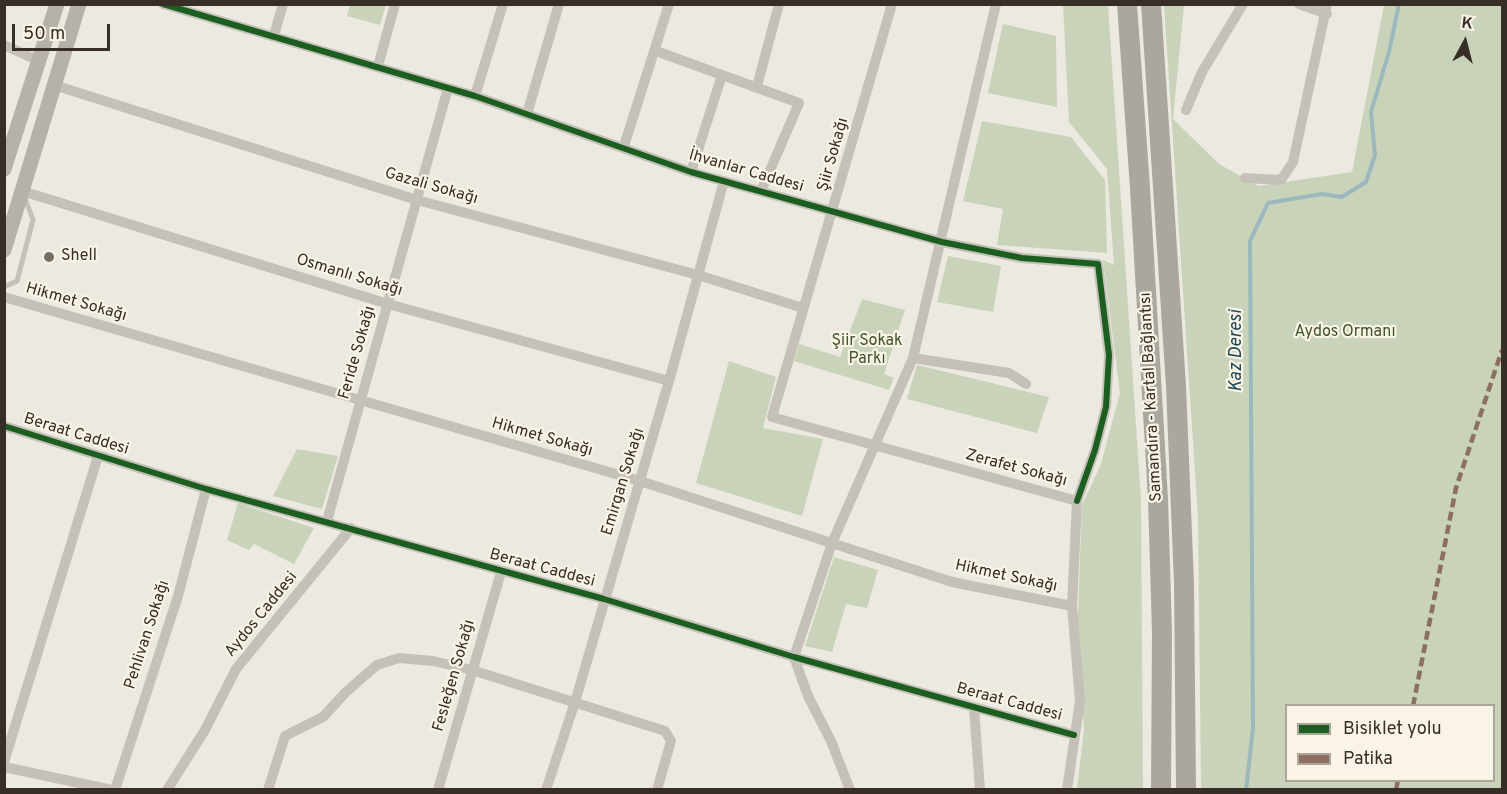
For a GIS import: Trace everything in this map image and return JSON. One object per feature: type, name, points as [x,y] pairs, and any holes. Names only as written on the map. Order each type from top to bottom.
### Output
[{"type":"highway","name":"Samandıra - Kartal Bağlantısı","points":[[1127,4],[1158,499],[1162,643],[1161,789]]},
{"type":"highway","name":"Samandıra - Kartal Bağlantısı","points":[[1152,4],[1177,397],[1184,583],[1186,789]]},
{"type":"main road","points":[[4,169],[57,4]]},
{"type":"main road","points":[[4,250],[79,4]]},
{"type":"street","name":"İhvanlar Caddesi","points":[[163,4],[181,7],[475,96],[624,146],[691,172],[942,242],[1022,258],[1098,264],[1109,356],[1106,407],[1095,450],[1077,501]]},
{"type":"street","points":[[274,35],[283,4]]},
{"type":"street","points":[[378,66],[395,4]]},
{"type":"street","points":[[475,96],[503,4]]},
{"type":"street","points":[[527,114],[559,4]]},
{"type":"street","points":[[624,146],[656,51],[669,4]]},
{"type":"street","points":[[757,86],[779,4]]},
{"type":"street","name":"Şiir Sokağı","points":[[772,417],[892,4]]},
{"type":"street","points":[[850,789],[831,741],[808,696],[794,657],[832,543],[877,446],[914,358],[996,4]]},
{"type":"street","points":[[1186,110],[1202,72],[1243,4]]},
{"type":"street","points":[[1245,178],[1281,180],[1293,162],[1327,9],[1299,4]]},
{"type":"street","points":[[4,45],[39,61]]},
{"type":"street","points":[[656,51],[799,103],[761,191]]},
{"type":"street","points":[[691,172],[722,75]]},
{"type":"street","name":"Gazali Sokağı","points":[[54,85],[417,201],[698,275],[803,308]]},
{"type":"street","name":"Feride Sokağı","points":[[327,521],[448,88]]},
{"type":"street","name":"Emirgan Sokağı","points":[[546,789],[575,702],[640,481],[724,181]]},
{"type":"street","name":"Osmanlı Sokağı","points":[[22,191],[388,304],[669,381]]},
{"type":"street","name":"Hikmet Sokağı","points":[[4,297],[360,402],[640,481],[952,582],[1072,606]]},
{"type":"street","points":[[914,358],[1009,373],[1026,384]]},
{"type":"street","name":"Zerafet Sokağı","points":[[772,417],[1077,501],[1072,606],[1080,701],[1067,789]]},
{"type":"street","name":"Beraat Caddesi","points":[[4,426],[206,489],[604,599],[794,657],[1074,735]]},
{"type":"street","points":[[4,762],[98,456]]},
{"type":"street","name":"Pehlivan Sokağı","points":[[114,789],[178,596],[206,489]]},
{"type":"street","name":"Aydos Caddesi","points":[[167,789],[205,730],[236,669],[351,528]]},
{"type":"street","name":"Fesleğen Sokağı","points":[[438,789],[501,572]]},
{"type":"street","points":[[268,789],[285,736],[323,717],[346,692],[377,665],[399,658],[433,661],[471,670],[665,731],[669,735],[669,755],[657,789]]},
{"type":"street","points":[[974,708],[980,789]]},
{"type":"street","points":[[4,767],[114,789]]},
{"type":"lane","points":[[4,287],[17,281],[33,220],[22,191]]},
{"type":"green space","points":[[350,5],[386,5],[380,25],[347,16]]},
{"type":"green space","points":[[1063,5],[1108,5],[1141,500],[1143,789],[1077,789],[1084,729],[1077,640],[1082,505],[1101,464],[1120,393],[1103,260],[1114,265],[1107,169],[1069,122]]},
{"type":"green space","name":"Aydos Ormanı","points":[[1164,5],[1184,5],[1173,119],[1219,164],[1258,186],[1352,172],[1384,5],[1502,5],[1502,789],[1201,789],[1198,517]]},
{"type":"green space","points":[[1003,24],[1056,36],[1057,107],[988,93]]},
{"type":"green space","points":[[982,121],[1071,137],[1105,180],[1107,253],[997,245],[1003,209],[963,201]]},
{"type":"green space","points":[[948,256],[1001,266],[993,312],[937,302]]},
{"type":"green space","name":"Şiir Sokak Parkı","points":[[862,299],[905,310],[884,374],[894,378],[889,390],[794,361],[799,344],[840,357]]},
{"type":"green space","points":[[729,361],[776,377],[763,428],[823,439],[802,516],[696,483]]},
{"type":"green space","points":[[917,365],[1049,397],[1037,433],[907,399]]},
{"type":"green space","points":[[297,449],[338,456],[322,509],[273,496]]},
{"type":"green space","points":[[238,503],[314,528],[294,564],[254,544],[249,550],[227,540]]},
{"type":"green space","points":[[834,557],[878,570],[867,608],[846,604],[832,652],[805,646]]},
{"type":"waterway","name":"Kaz Deresi","points":[[1246,790],[1253,728],[1250,241],[1268,203],[1322,194],[1342,197],[1366,182],[1375,155],[1371,112],[1389,52],[1399,4]]},
{"type":"marked path","points":[[1413,704],[1456,488],[1502,350]]},
{"type":"marked path","points":[[1396,790],[1398,782]]},
{"type":"cycle path","points":[[163,4],[475,96],[691,172],[942,242],[1022,258],[1098,264],[1109,355],[1106,407],[1095,450],[1077,501]]},
{"type":"cycle path","points":[[4,426],[206,489],[604,599],[794,657],[1074,735]]},
{"type":"place","name":"Shell","points":[[49,257]]}]
